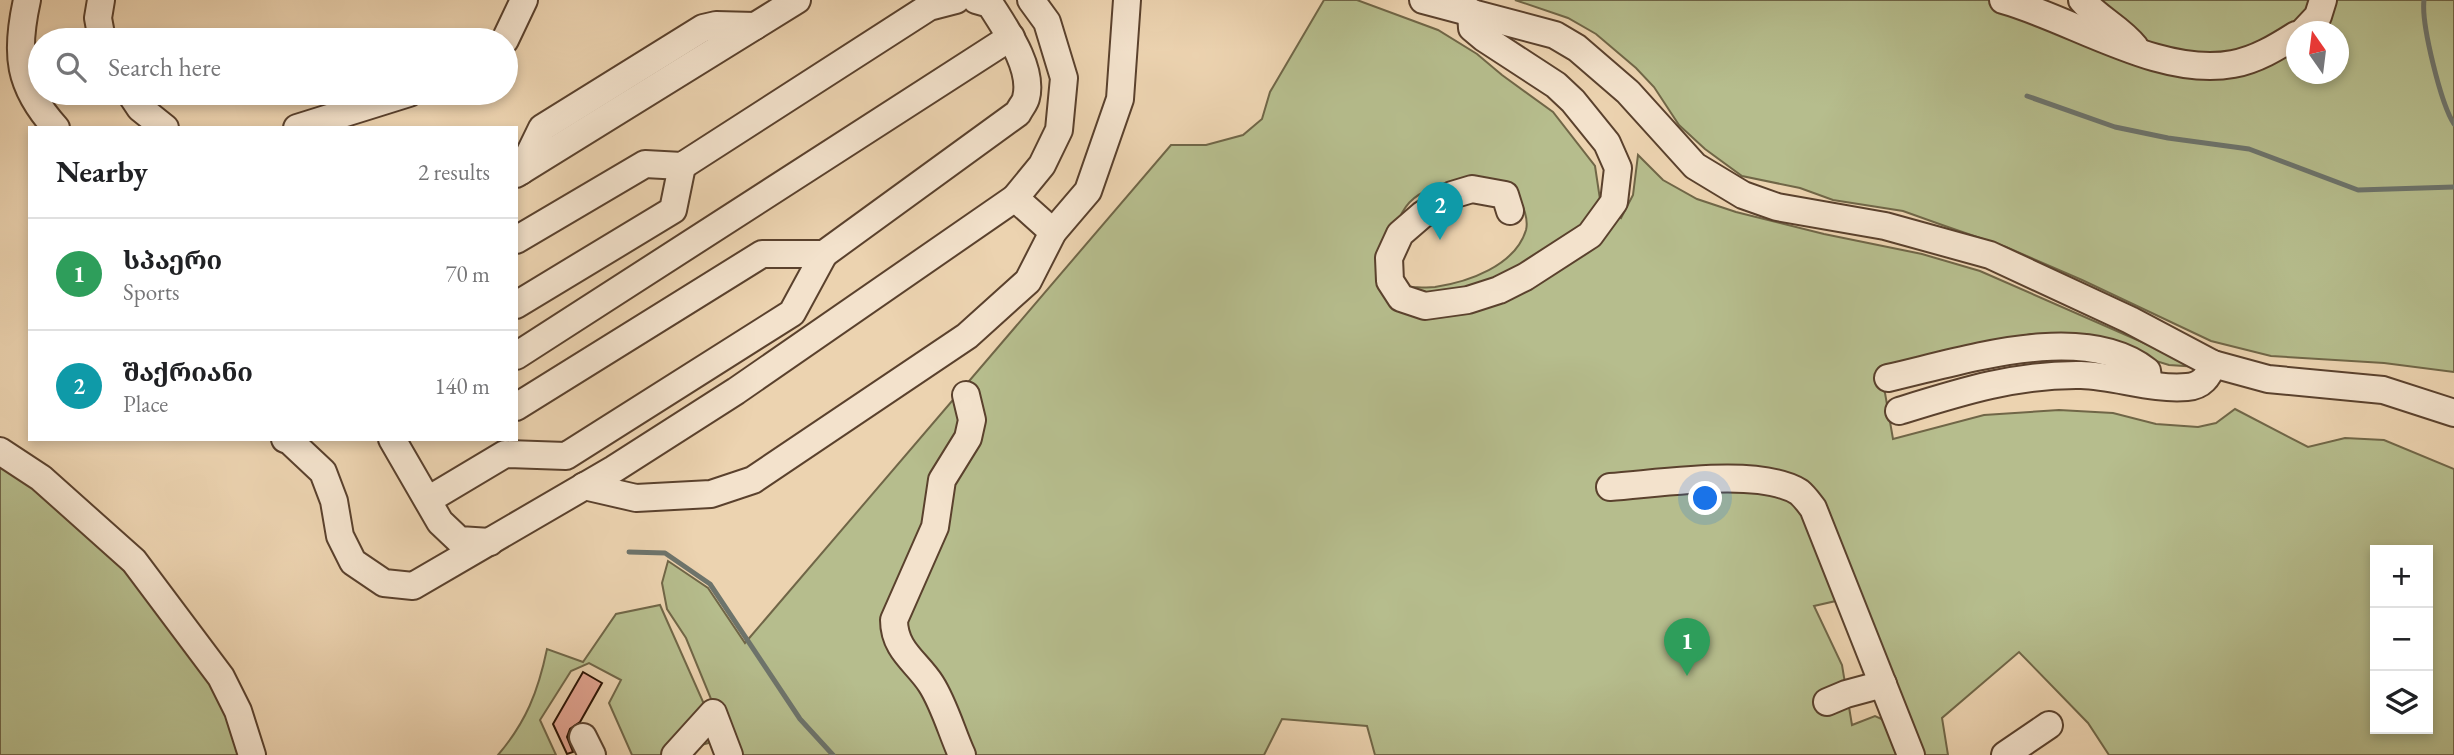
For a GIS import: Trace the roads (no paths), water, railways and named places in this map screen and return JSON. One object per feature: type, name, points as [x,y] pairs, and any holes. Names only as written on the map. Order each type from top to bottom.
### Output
[{"type":"street","points":[[27,0],[19,36],[24,79],[28,86]]},
{"type":"street","points":[[100,28],[98,18],[101,0]]},
{"type":"street","points":[[511,28],[524,0]]},
{"type":"street","points":[[519,172],[797,0]]},
{"type":"street","points":[[518,239],[645,164],[682,166],[929,7],[956,0]]},
{"type":"street","points":[[428,500],[506,447],[566,456],[792,313],[824,254],[1018,113],[1026,99],[1027,76],[1011,37],[990,4],[976,0]]},
{"type":"street","points":[[290,441],[323,472],[334,501],[340,536],[353,562],[384,583],[413,586],[490,542],[736,391],[1015,198],[1042,165],[1059,130],[1064,78],[1047,22],[1031,0]]},
{"type":"street","points":[[584,486],[636,498],[711,494],[754,480],[967,336],[1028,281],[1053,232],[1088,191],[1119,99],[1127,0]]},
{"type":"street","points":[[1423,0],[1555,35],[1577,48],[1628,92],[1695,166],[1743,195],[1777,207],[1885,226],[1990,255],[2130,320],[2213,365],[2267,379],[2383,390],[2454,412]]},
{"type":"street","points":[[2003,0],[2025,6],[2104,41],[2186,65],[2232,65],[2253,58],[2286,41]]},
{"type":"street","points":[[2081,0],[2091,11],[2128,38],[2138,51]]},
{"type":"street","points":[[2313,21],[2318,16],[2323,0]]},
{"type":"street","points":[[1471,12],[1472,28],[1556,85],[1573,101],[1607,143],[1618,168],[1614,202],[1590,235],[1525,277],[1499,290],[1468,300],[1425,306],[1401,298],[1390,281],[1389,258],[1400,234],[1422,215],[1452,195],[1472,189],[1505,195],[1510,211]]},
{"type":"street","points":[[518,355],[1011,37]]},
{"type":"street","points":[[38,105],[54,126]]},
{"type":"street","points":[[138,105],[162,126]]},
{"type":"street","points":[[303,126],[371,105]]},
{"type":"street","points":[[518,305],[673,210],[682,166]]},
{"type":"street","points":[[1015,198],[1053,232]]},
{"type":"street","points":[[518,406],[762,254],[824,254]]},
{"type":"street","points":[[1888,378],[2011,349],[2087,347],[2137,364],[2147,371],[2149,384]]},
{"type":"street","points":[[1899,411],[1982,385],[2027,377],[2082,375],[2188,387],[2199,384],[2208,376],[2213,365]]},
{"type":"street","points":[[962,755],[932,684],[905,655],[894,632],[894,620],[935,527],[942,480],[968,438],[972,420],[966,395]]},
{"type":"street","points":[[393,441],[440,522],[459,540],[490,542]]},
{"type":"street","points":[[0,451],[41,478],[134,561],[221,677],[237,711],[252,755]]},
{"type":"street","points":[[1610,487],[1740,478],[1776,484],[1799,493],[1813,508],[1911,755]]},
{"type":"street","points":[[1827,702],[1883,684]]},
{"type":"street","points":[[675,755],[713,713],[729,755]]},
{"type":"street","points":[[2005,755],[2049,725]]},
{"type":"waterway","points":[[2424,0],[2433,64],[2443,100],[2454,124]]},
{"type":"waterway","points":[[2027,96],[2115,127],[2168,138],[2249,149],[2358,190],[2454,187]]},
{"type":"waterway","points":[[629,552],[665,553],[710,584],[800,719],[833,755]]},
{"type":"place","name":"შაქრიანი","points":[[1440,240]]},
{"type":"place","name":"სპაერი","points":[[1687,676]]}]
